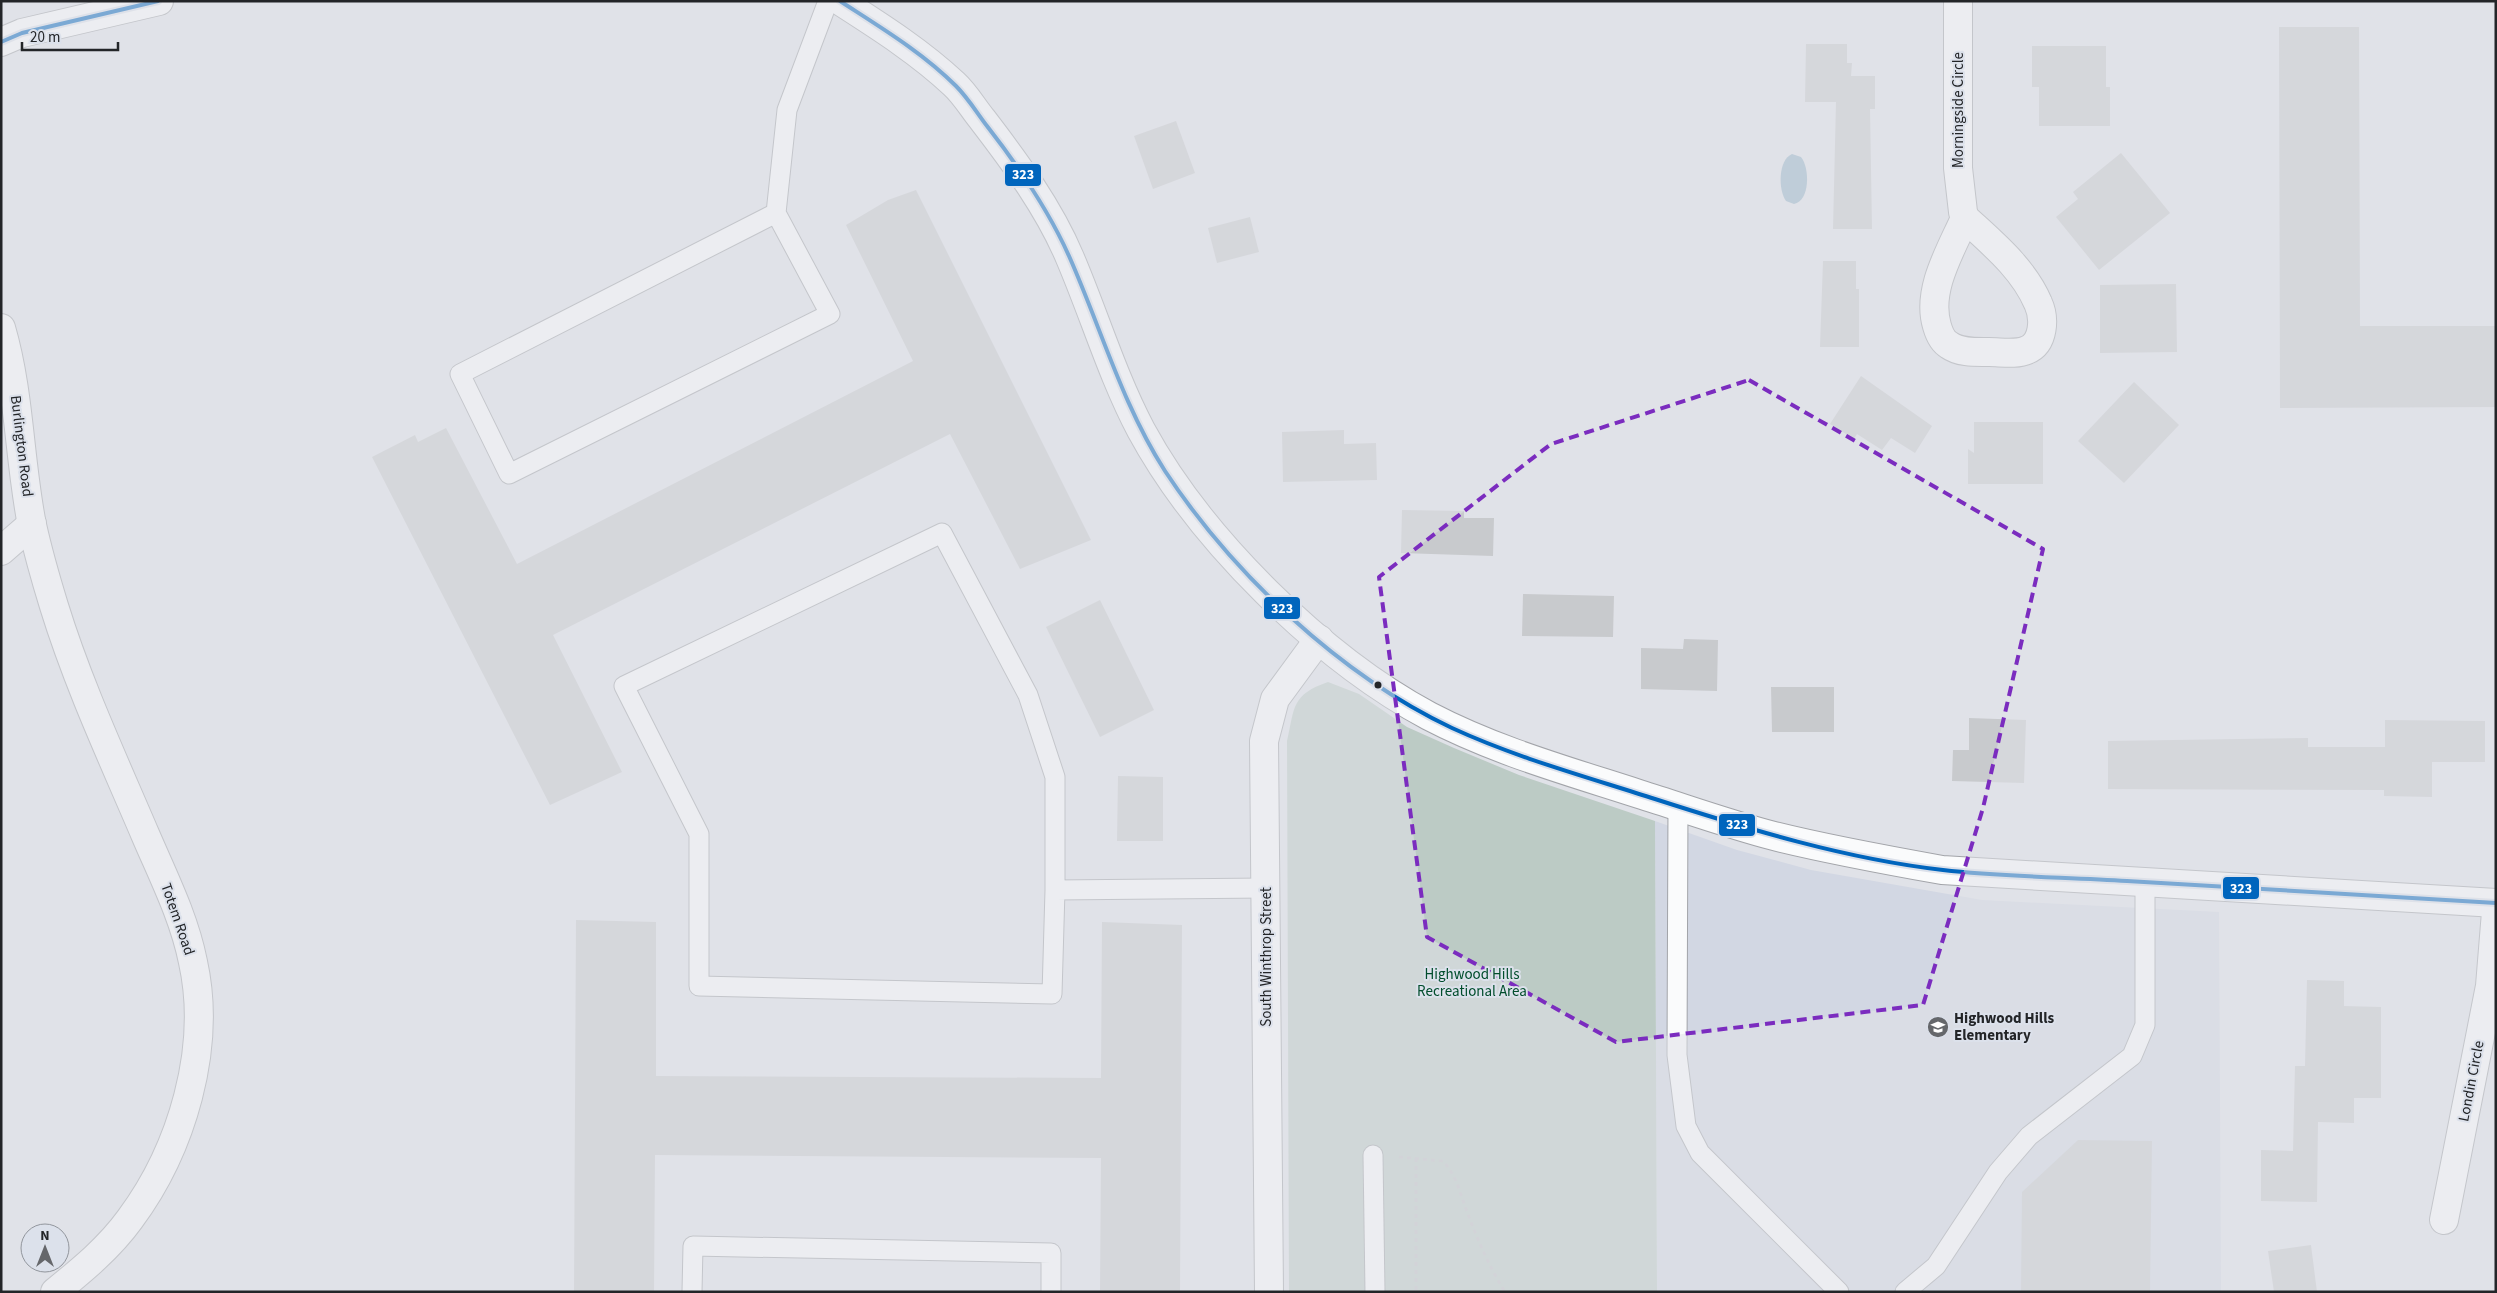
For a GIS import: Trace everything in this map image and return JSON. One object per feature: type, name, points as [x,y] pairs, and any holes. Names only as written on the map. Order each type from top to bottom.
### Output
[{"type":"street","points":[[1,42],[22,33],[159,1]]},
{"type":"street","points":[[840,1],[894,36],[956,85],[996,137],[1036,194],[1068,254],[1114,368],[1142,430],[1182,493],[1221,542],[1265,590],[1319,639],[1379,686],[1429,716],[1493,745],[1678,806],[1776,836],[1862,856],[1942,870],[2496,903]]},
{"type":"street","name":"Morningside Circle","points":[[1958,1],[1958,168],[1965,218],[1937,288],[1934,309],[1938,330],[1945,342],[1963,350],[2010,353],[2026,350],[2036,344],[2040,335],[2042,321],[2039,305],[2027,283],[2010,260],[1965,218]]},
{"type":"street","name":"Burlington Road","points":[[1,328],[11,363],[32,524]]},
{"type":"street","points":[[1,550],[32,524]]},
{"type":"street","name":"Totem Road","points":[[32,524],[53,604],[77,676],[179,914],[194,963],[198,1016],[196,1066],[184,1112],[159,1172],[130,1219],[97,1257],[55,1292]]},
{"type":"street","name":"South Winthrop Street","points":[[1269,1292],[1264,741],[1275,698],[1319,639]]},
{"type":"street","name":"Londin Circle","points":[[2444,1220],[2490,986],[2496,912]]},
{"type":"lane","points":[[776,213],[460,374],[509,474],[830,314],[776,213],[787,110],[828,1]]},
{"type":"lane","points":[[942,533],[1028,695],[1055,777],[1055,890],[1052,994],[699,986],[699,834],[624,686],[942,533]]},
{"type":"lane","points":[[1678,806],[1677,1055],[1686,1126],[1700,1154],[1839,1292]]},
{"type":"lane","points":[[1904,1292],[1936,1266],[1998,1172],[2030,1136],[2132,1056],[2145,1025],[2145,882]]},
{"type":"lane","points":[[1055,890],[1266,888]]},
{"type":"lane","points":[[1373,1155],[1375,1292]]},
{"type":"lane","points":[[692,1292],[693,1246],[1051,1253],[1051,1292]]},
{"type":"path","points":[[1373,1155],[1443,1161],[1452,1171],[1468,1216],[1493,1272],[1505,1292]]},
{"type":"path","points":[[1416,1158],[1416,1292]]},
{"type":"highlighted area","points":[[1749,380],[2043,549],[1983,808],[1923,1005],[1616,1042],[1427,937],[1379,577],[1551,444]]},
{"type":"shaded area","name":"Highwood Hills Elementary","points":[[1655,821],[1737,850],[1811,870],[1982,900],[2219,912],[2221,1292],[1657,1292]]},
{"type":"green space","name":"Highwood Hills Recreational Area","points":[[1328,682],[1359,694],[1407,727],[1454,748],[1519,775],[1655,821],[1657,1292],[1289,1292],[1287,741],[1294,711],[1301,697]]},
{"type":"water","points":[[1792,154],[1801,157],[1807,176],[1806,191],[1799,202],[1794,204],[1786,201],[1783,196],[1781,183],[1784,162]]},
{"type":"building","points":[[2279,27],[2359,27],[2360,326],[2496,326],[2496,407],[2280,408]]},
{"type":"building","points":[[1806,44],[1847,44],[1847,63],[1852,63],[1851,76],[1875,76],[1875,109],[1870,109],[1872,229],[1833,229],[1836,102],[1805,102]]},
{"type":"building","points":[[2032,46],[2106,46],[2106,87],[2110,87],[2110,126],[2039,126],[2039,87],[2032,87]]},
{"type":"building","points":[[1176,121],[1195,173],[1153,189],[1134,136]]},
{"type":"building","points":[[2121,153],[2170,213],[2099,270],[2056,217],[2078,199],[2073,192]]},
{"type":"building","points":[[916,190],[1091,540],[1020,569],[950,434],[553,635],[622,772],[550,805],[372,457],[415,435],[418,442],[446,428],[517,564],[913,361],[846,225],[888,200]]},
{"type":"building","points":[[1250,217],[1259,252],[1217,263],[1208,228]]},
{"type":"building","points":[[1823,261],[1856,261],[1856,289],[1859,289],[1859,347],[1820,347]]},
{"type":"building","points":[[2176,284],[2177,352],[2100,353],[2100,285]]},
{"type":"building","points":[[1861,376],[1932,426],[1915,453],[1891,438],[1882,450],[1857,434],[1854,439],[1830,424]]},
{"type":"building","points":[[2134,382],[2179,425],[2124,483],[2078,441]]},
{"type":"building","points":[[1974,422],[2043,422],[2043,484],[1968,484],[1968,449],[1974,453]]},
{"type":"building","points":[[1344,430],[1344,444],[1376,443],[1377,480],[1283,482],[1282,432]]},
{"type":"building","points":[[1402,510],[1464,511],[1464,518],[1494,518],[1493,556],[1401,553]]},
{"type":"building","points":[[1523,594],[1614,596],[1613,637],[1522,636]]},
{"type":"building","points":[[1100,600],[1154,710],[1100,737],[1046,627]]},
{"type":"building","points":[[1684,639],[1718,640],[1717,691],[1641,689],[1641,648],[1683,649]]},
{"type":"building","points":[[1771,687],[1834,687],[1834,732],[1772,732]]},
{"type":"building","points":[[1969,718],[2026,720],[2024,783],[1952,781],[1953,750],[1969,750]]},
{"type":"building","points":[[2385,720],[2485,721],[2485,762],[2432,762],[2432,797],[2384,796],[2384,790],[2108,789],[2108,741],[2308,738],[2308,747],[2385,747]]},
{"type":"building","points":[[1118,776],[1163,777],[1163,841],[1117,841]]},
{"type":"building","points":[[576,920],[656,922],[656,1076],[1101,1078],[1102,922],[1182,925],[1180,1292],[1100,1292],[1101,1158],[655,1155],[654,1292],[574,1292]]},
{"type":"building","points":[[2307,980],[2344,981],[2344,1006],[2381,1007],[2381,1098],[2354,1098],[2354,1123],[2318,1122],[2317,1202],[2261,1201],[2261,1150],[2293,1151],[2295,1066],[2305,1066]]},
{"type":"building","points":[[2078,1140],[2152,1141],[2150,1292],[2021,1292],[2022,1192]]},
{"type":"building","points":[[2311,1245],[2317,1292],[2274,1292],[2268,1251]]},
{"type":"transit line","name":"323","points":[[1,42],[22,33],[158,1]]},
{"type":"transit line","name":"323","points":[[840,1],[915,51],[956,86],[1021,173],[1052,222],[1069,256],[1136,419],[1165,471],[1192,509],[1256,584],[1292,618],[1330,651],[1369,680],[1410,706],[1477,739],[1552,766],[1761,832],[1834,851],[1907,865],[1989,874],[2496,903]]},
{"type":"place","name":"Highwood Hills Elementary","points":[[1938,1027]]}]
